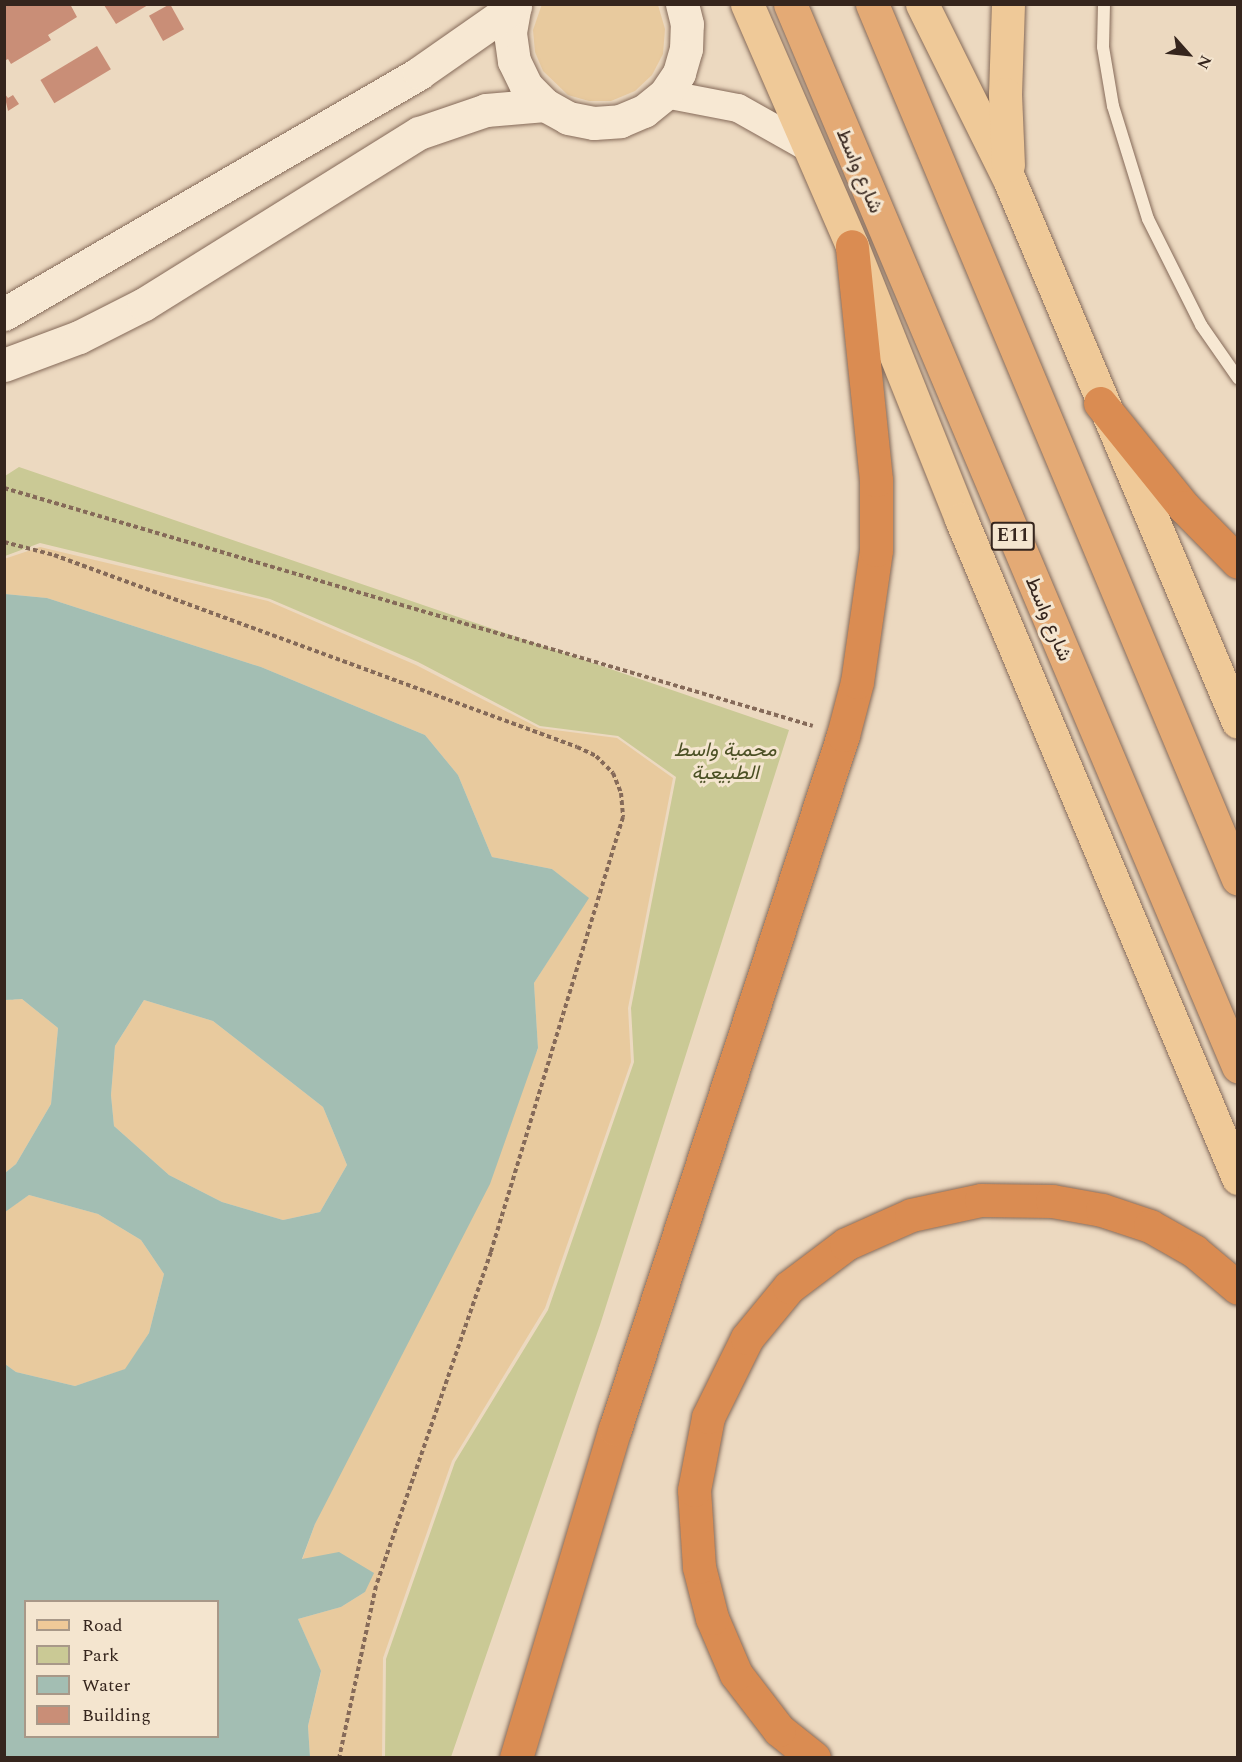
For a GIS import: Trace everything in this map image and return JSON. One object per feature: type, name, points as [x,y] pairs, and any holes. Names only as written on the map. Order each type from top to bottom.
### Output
[{"type":"highway","name":"شارع واسط","points":[[790,4],[1238,1066]]},
{"type":"highway","points":[[872,4],[1238,879]]},
{"type":"highway","points":[[516,1758],[615,1429],[843,735],[857,682],[876,550],[876,480],[852,246]]},
{"type":"highway","points":[[1100,403],[1184,507],[1238,562]]},
{"type":"highway","points":[[814,1758],[779,1730],[736,1674],[712,1618],[699,1567],[694,1490],[708,1417],[747,1338],[789,1287],[846,1244],[911,1215],[981,1200],[1052,1202],[1102,1210],[1150,1226],[1194,1251],[1238,1288]]},
{"type":"main road","points":[[515,5],[510,33],[514,61],[526,86],[545,105],[568,118],[603,122],[620,121],[644,111],[665,94],[679,73],[686,49],[687,24],[682,4]]},
{"type":"main road","points":[[747,4],[852,246],[961,519],[1238,1178]]},
{"type":"main road","points":[[922,4],[1009,178],[1100,403],[1238,722]]},
{"type":"main road","points":[[1008,4],[1005,94],[1009,178]]},
{"type":"main road","points":[[4,314],[419,73],[515,5]]},
{"type":"main road","points":[[4,365],[79,337],[144,304],[419,133],[486,110],[545,105]]},
{"type":"street","points":[[665,94],[738,108],[809,148]]},
{"type":"lane","points":[[1104,4],[1103,47],[1113,106],[1148,219],[1195,315],[1238,378]]},
{"type":"path","points":[[4,488],[843,735]]},
{"type":"path","points":[[4,542],[54,555],[577,747],[596,756],[613,773],[621,793],[623,817],[491,1252],[376,1586],[339,1758]]},
{"type":"green space","name":"محمية واسط الطبيعية","points":[[19,467],[789,730],[600,1325],[451,1757],[385,1757],[386,1659],[455,1462],[548,1310],[634,1062],[631,1008],[676,777],[618,736],[540,726],[418,662],[270,599],[40,543],[5,556],[5,476]]},
{"type":"sand","points":[[542,4],[658,5],[665,29],[663,54],[652,75],[635,91],[611,101],[589,101],[568,95],[543,71],[535,52],[533,30]]},
{"type":"sand","points":[[40,547],[268,601],[416,665],[539,728],[617,738],[673,778],[628,1008],[631,1062],[545,1308],[452,1461],[383,1658],[382,1757],[310,1757],[308,1726],[321,1672],[298,1619],[341,1607],[365,1592],[302,1560],[315,1524],[538,1049],[534,983],[588,898],[552,869],[492,857],[458,775],[425,735],[261,667],[47,598],[5,594],[4,559]]},
{"type":"sand","points":[[22,999],[58,1028],[51,1104],[16,1164],[5,1173],[5,1000]]},
{"type":"sand","points":[[144,1000],[213,1021],[323,1107],[347,1165],[320,1212],[283,1220],[222,1202],[169,1175],[114,1126],[111,1095],[115,1046]]},
{"type":"sand","points":[[29,1195],[98,1214],[141,1240],[164,1274],[149,1333],[126,1369],[75,1386],[16,1372],[5,1364],[4,1212]]},
{"type":"water","points":[[5,594],[47,598],[261,667],[425,735],[458,775],[492,857],[552,869],[589,898],[534,983],[538,1048],[490,1184],[315,1524],[302,1559],[339,1552],[374,1573],[365,1592],[341,1607],[298,1619],[321,1671],[308,1726],[310,1757],[5,1757],[5,1364],[16,1372],[75,1386],[125,1369],[149,1333],[164,1274],[141,1240],[98,1214],[29,1195],[5,1212],[5,1173],[16,1164],[51,1104],[58,1028],[22,999],[5,1000]],"holes":[[[144,1000],[213,1021],[323,1107],[347,1165],[320,1212],[283,1220],[222,1202],[169,1175],[114,1126],[111,1095],[115,1046]]]},
{"type":"building","points":[[4,4],[70,4],[77,17],[48,35],[51,40],[11,64],[8,59],[4,61]]},
{"type":"building","points":[[170,4],[184,29],[163,41],[149,16]]},
{"type":"building","points":[[104,5],[148,5],[116,24]]},
{"type":"building","points":[[97,46],[111,69],[54,103],[40,80]]},
{"type":"building","points":[[4,93],[8,98],[13,95],[19,104],[8,111]]}]
